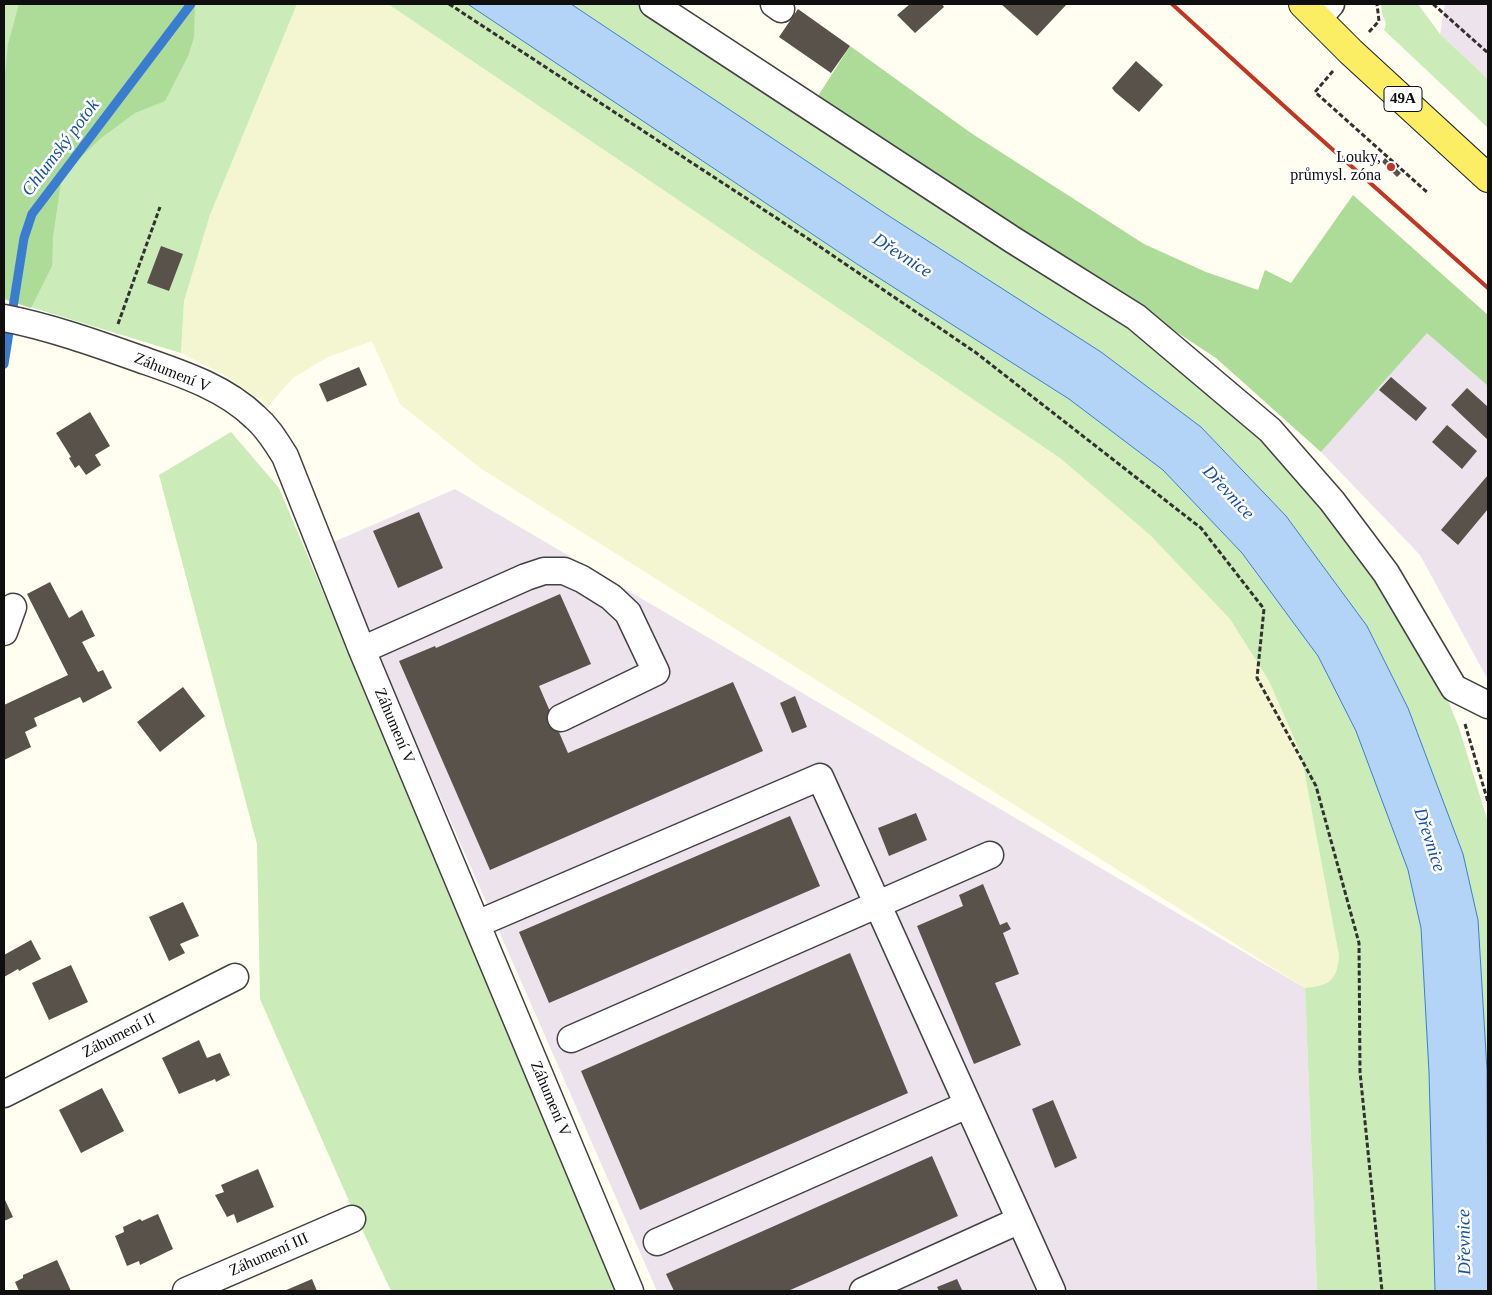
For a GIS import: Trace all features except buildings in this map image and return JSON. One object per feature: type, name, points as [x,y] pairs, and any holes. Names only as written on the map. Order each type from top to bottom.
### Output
[{"type":"main road","name":"49A","points":[[1317,9],[1351,52],[1488,178]]},
{"type":"street","points":[[653,4],[1012,240],[1136,317],[1270,430],[1332,501],[1386,573],[1454,688],[1488,705]]},
{"type":"street","name":"Záhumení V","points":[[4,318],[32,324],[110,348],[196,379],[233,400],[255,416],[270,433],[285,456],[362,650],[630,1291]]},
{"type":"street","points":[[362,650],[526,577],[544,571],[564,571],[582,579],[611,597],[628,613],[656,672],[561,718]]},
{"type":"street","points":[[4,632],[13,606]]},
{"type":"street","points":[[477,924],[820,777],[1052,1291]]},
{"type":"street","points":[[571,1039],[878,906],[990,855]]},
{"type":"street","name":"Záhumení II","points":[[4,1094],[234,977]]},
{"type":"street","points":[[657,1242],[967,1105]]},
{"type":"street","name":"Záhumení III","points":[[186,1291],[352,1218]]},
{"type":"street","points":[[862,1291],[1020,1220]]},
{"type":"path","points":[[449,4],[799,233],[975,352],[1201,528],[1264,609],[1258,678],[1316,786],[1359,943],[1360,1072],[1382,1291]]},
{"type":"path","points":[[1433,4],[1488,53]]},
{"type":"path","points":[[110,348],[160,207]]},
{"type":"path","points":[[1454,688],[1488,802]]},
{"type":"shaded area","points":[[1445,4],[1488,4],[1488,79],[1440,34]]},
{"type":"shaded area","points":[[1427,332],[1488,386],[1488,680],[1420,555],[1321,452]]},
{"type":"shaded area","points":[[455,489],[1305,988],[1317,1291],[657,1291],[329,544]]},
{"type":"green space","points":[[4,4],[297,4],[210,215],[184,301],[181,353],[4,299]]},
{"type":"green space","points":[[19,4],[195,4],[194,37],[188,56],[165,101],[135,113],[101,138],[62,175],[53,237],[52,266],[31,308],[4,299],[4,84],[8,44]]},
{"type":"green space","points":[[297,4],[388,4],[1060,458],[1150,535],[1230,619],[1269,681],[1301,754],[1339,956],[1338,967],[1333,979],[1321,987],[1305,988],[480,468],[400,404],[372,341],[328,357],[293,378],[269,405],[222,374],[181,353],[184,301],[210,215]]},
{"type":"green space","points":[[388,4],[468,4],[857,264],[1069,399],[1163,470],[1242,553],[1318,656],[1356,731],[1408,870],[1421,928],[1429,1072],[1435,1291],[1317,1291],[1305,988],[1320,986],[1330,981],[1334,977],[1339,956],[1301,754],[1269,681],[1230,619],[1150,535],[1060,458]]},
{"type":"green space","points":[[571,4],[646,4],[1137,327],[1340,511],[1432,661],[1459,728],[1488,822],[1488,1147],[1487,1070],[1478,920],[1463,854],[1408,708],[1367,626],[1286,516],[1201,427],[1101,352],[889,216]]},
{"type":"green space","points":[[1381,4],[1418,4],[1440,34],[1488,79],[1488,128],[1384,30],[1386,24]]},
{"type":"green space","points":[[850,46],[971,133],[1144,244],[1206,272],[1258,290],[1265,270],[1291,283],[1353,195],[1488,315],[1488,386],[1427,333],[1321,452],[1216,358],[818,96]]},
{"type":"green space","points":[[231,432],[279,488],[618,1291],[391,1291],[353,1210],[260,999],[257,844],[159,475]]},
{"type":"water","name":"Dřevnice","points":[[468,4],[571,4],[889,216],[1101,352],[1201,427],[1286,516],[1367,626],[1408,708],[1463,854],[1478,920],[1487,1070],[1488,1291],[1435,1291],[1429,1072],[1421,928],[1408,870],[1356,731],[1318,656],[1242,553],[1163,470],[1069,399],[857,264]]},
{"type":"waterway","name":"Chlumský potok","points":[[4,364],[24,238],[32,214],[191,4]]},
{"type":"railway","points":[[1172,4],[1488,288]]},
{"type":"place","name":"Louky, průmysl. zóna","points":[[1391,167]]}]
